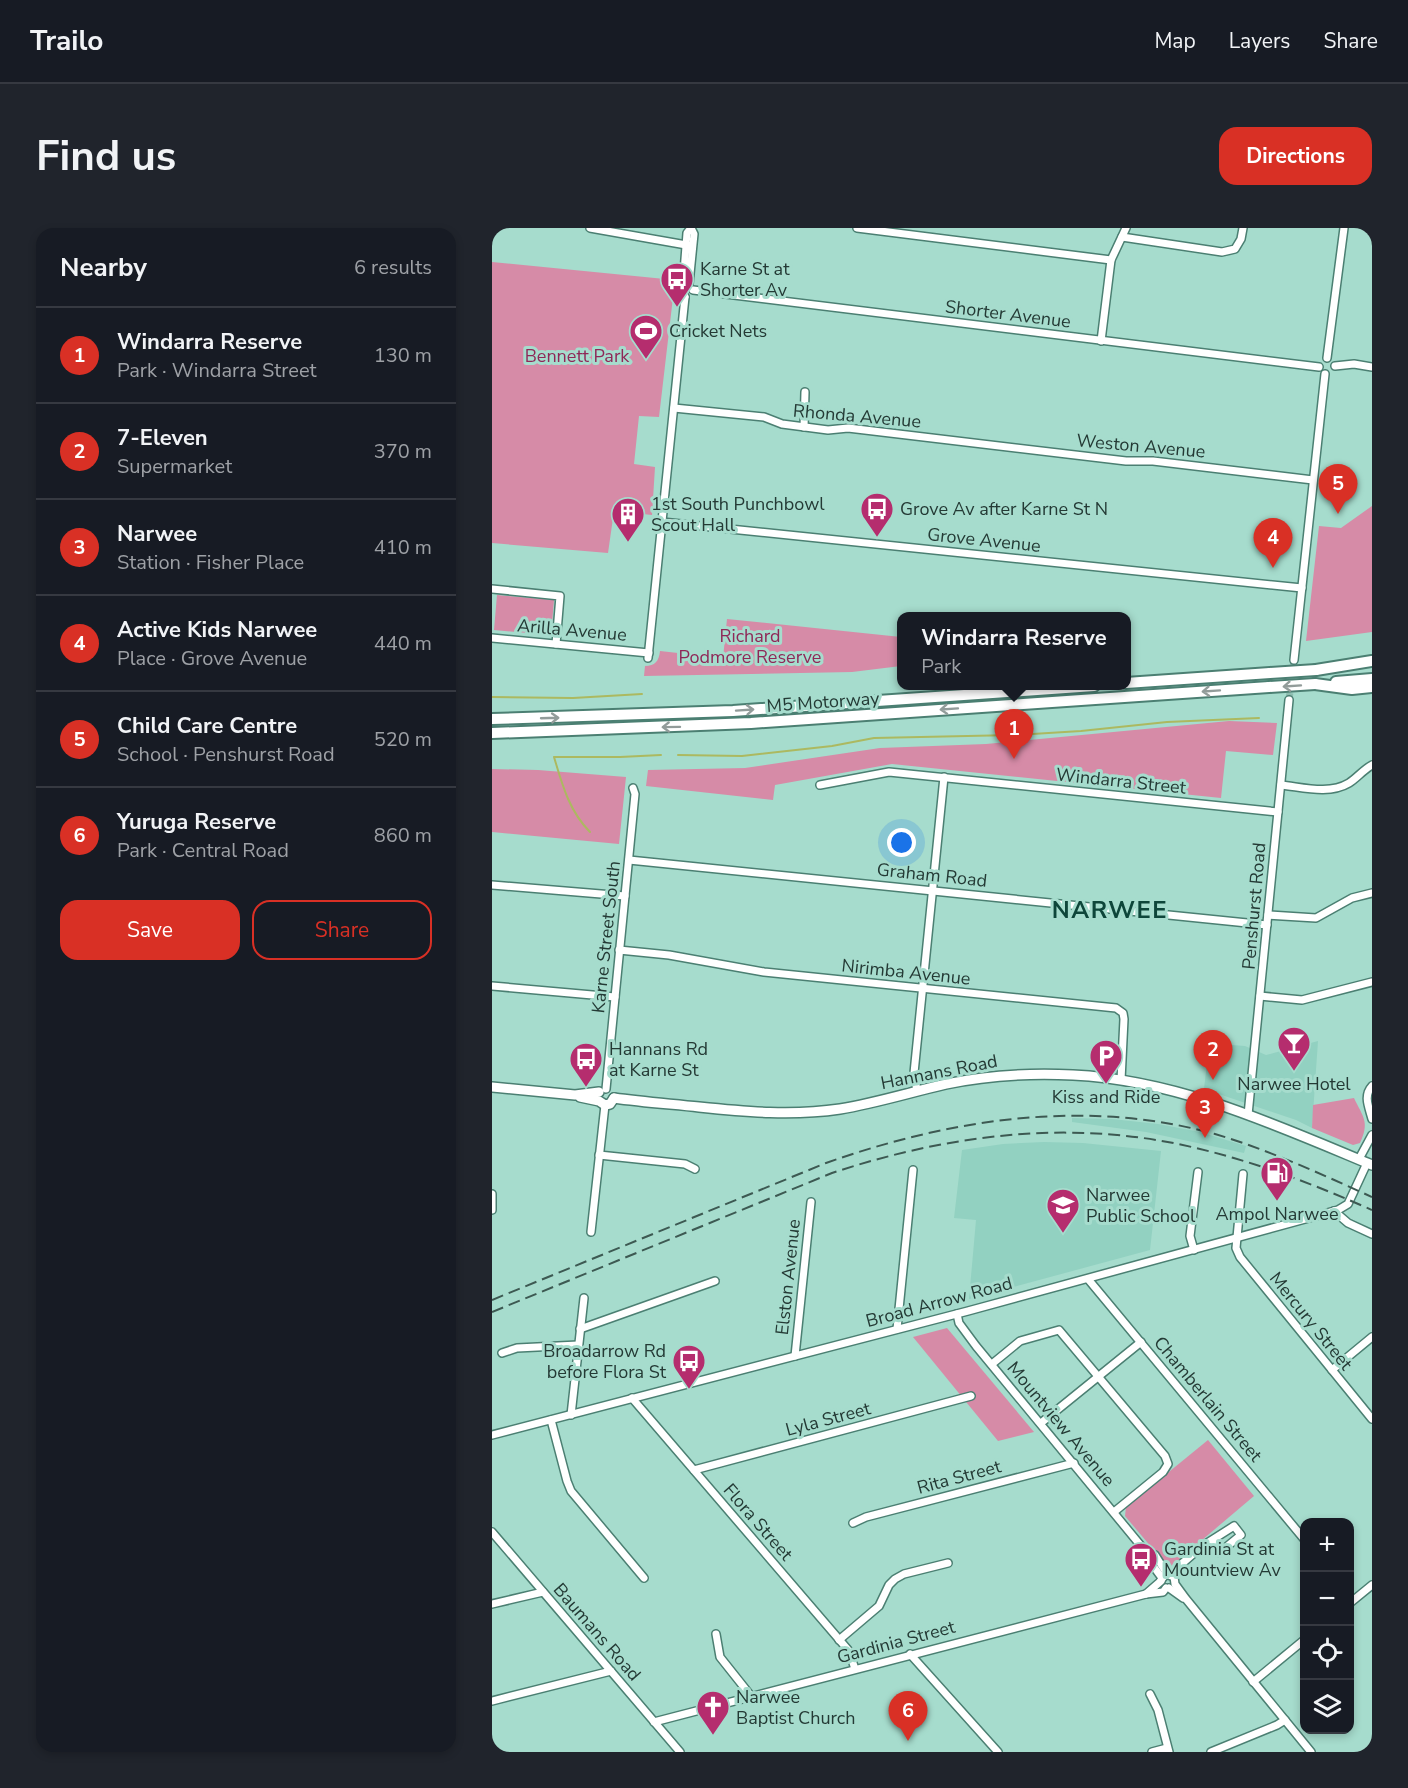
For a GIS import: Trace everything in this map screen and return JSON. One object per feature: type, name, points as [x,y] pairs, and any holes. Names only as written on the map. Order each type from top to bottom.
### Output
[{"type":"highway","points":[[1316,670],[1372,661]]},
{"type":"highway","points":[[1131,683],[1372,668]]},
{"type":"highway","name":"M5 Motorway","points":[[492,733],[774,722],[1372,679]]},
{"type":"highway","points":[[1315,684],[1352,689],[1372,687]]},
{"type":"highway","name":"M5 Motorway","points":[[492,719],[733,711],[1036,690]]},
{"type":"main road","name":"Hannans Road","points":[[602,1097],[611,1091],[614,1098],[759,1113],[805,1113],[840,1109],[966,1080],[1028,1074],[1073,1075],[1121,1080],[1199,1098],[1366,1162]]},
{"type":"main road","points":[[492,1088],[602,1097]]},
{"type":"street","points":[[590,228],[689,246]]},
{"type":"street","points":[[685,297],[691,296],[688,286],[689,246],[694,234],[692,228]]},
{"type":"street","points":[[857,228],[1111,260]]},
{"type":"street","points":[[1101,340],[1111,260],[1126,228]]},
{"type":"street","points":[[1122,237],[1222,252],[1234,249],[1241,239],[1243,228]]},
{"type":"street","points":[[1327,358],[1344,228]]},
{"type":"street","points":[[662,522],[685,297],[681,292],[688,286]]},
{"type":"street","name":"Shorter Avenue","points":[[688,286],[1319,367]]},
{"type":"street","points":[[1326,374],[1321,372],[1319,367],[1321,360],[1327,358],[1332,360],[1335,366]]},
{"type":"street","points":[[1335,366],[1354,364],[1372,367]]},
{"type":"street","points":[[1326,374],[1335,366]]},
{"type":"street","points":[[1294,660],[1326,374]]},
{"type":"street","points":[[804,427],[805,392]]},
{"type":"street","name":"Rhonda Avenue","points":[[674,408],[764,417],[782,424],[828,430],[848,428],[966,443]]},
{"type":"street","name":"Weston Avenue","points":[[966,443],[1313,480]]},
{"type":"street","name":"Grove Avenue","points":[[662,522],[1302,588]]},
{"type":"street","name":"Arilla Avenue","points":[[492,638],[649,655],[662,522]]},
{"type":"street","points":[[492,589],[560,596],[556,644]]},
{"type":"street","name":"Penshurst Road","points":[[1248,1115],[1289,700]]},
{"type":"street","points":[[1281,785],[1338,788],[1372,765]]},
{"type":"street","name":"Windarra Street","points":[[820,785],[889,772],[1278,812]]},
{"type":"street","points":[[917,1091],[914,1073],[944,777]]},
{"type":"street","name":"Karne Street South","points":[[591,1232],[602,1097],[629,860],[635,794],[633,788]]},
{"type":"street","name":"Graham Road","points":[[629,860],[1267,925]]},
{"type":"street","points":[[492,885],[625,896]]},
{"type":"street","points":[[1268,915],[1316,918],[1353,898],[1372,893]]},
{"type":"street","name":"Nirimba Avenue","points":[[619,950],[669,955],[764,972],[1116,1008],[1123,1013],[1124,1019],[1121,1080]]},
{"type":"street","points":[[1260,996],[1302,1000],[1372,981]]},
{"type":"street","points":[[492,986],[615,997]]},
{"type":"street","points":[[1372,1086],[1368,1091],[1367,1099],[1372,1119]]},
{"type":"street","name":"Broad Arrow Road","points":[[492,1435],[957,1314],[1342,1209],[1348,1204],[1366,1162],[1372,1135]]},
{"type":"street","points":[[599,1155],[685,1164],[696,1168]]},
{"type":"street","points":[[897,1329],[913,1170]]},
{"type":"street","points":[[1194,1250],[1190,1236],[1198,1172]]},
{"type":"street","points":[[1237,1238],[1243,1174]]},
{"type":"street","points":[[492,1194],[492,1210]]},
{"type":"street","name":"Elston Avenue","points":[[795,1356],[811,1202]]},
{"type":"street","points":[[1334,1211],[1348,1224],[1372,1234]]},
{"type":"street","name":"Mercury Street","points":[[1237,1238],[1236,1248],[1240,1257],[1372,1419]]},
{"type":"street","name":"Chamberlain Street","points":[[1088,1279],[1300,1533]]},
{"type":"street","points":[[580,1329],[715,1281]]},
{"type":"street","points":[[571,1415],[584,1298]]},
{"type":"street","name":"Mountview Avenue","points":[[957,1314],[959,1323],[1146,1552],[1155,1555],[1165,1577]]},
{"type":"street","points":[[992,1364],[1020,1341],[1059,1330],[1165,1456],[1168,1464],[1163,1472],[1114,1512]]},
{"type":"street","points":[[1332,1370],[1372,1337]]},
{"type":"street","points":[[1041,1423],[1141,1341]]},
{"type":"street","points":[[502,1353],[517,1348],[578,1345]]},
{"type":"street","name":"Lyla Street","points":[[694,1470],[971,1396]]},
{"type":"street","name":"Flora Street","points":[[632,1398],[849,1651],[855,1669]]},
{"type":"street","points":[[551,1420],[567,1481],[572,1491],[644,1578]]},
{"type":"street","name":"Rita Street","points":[[852,1522],[1074,1463]]},
{"type":"street","name":"Baumans Road","points":[[492,1532],[677,1751]]},
{"type":"street","name":"Gardinia Street","points":[[1146,1594],[1201,1547],[1212,1542]]},
{"type":"street","points":[[838,1640],[879,1606],[889,1585],[896,1579],[904,1574],[948,1563]]},
{"type":"street","points":[[1165,1577],[1175,1579],[1170,1587]]},
{"type":"street","points":[[1165,1577],[1170,1587],[1186,1599],[1311,1752]]},
{"type":"street","points":[[1354,1596],[1372,1585]]},
{"type":"street","name":"Gardinia Street","points":[[654,1722],[910,1654],[1146,1594],[1159,1593],[1170,1587]]},
{"type":"street","points":[[492,1604],[543,1592]]},
{"type":"street","points":[[716,1634],[720,1657],[751,1696]]},
{"type":"street","points":[[1253,1682],[1300,1644]]},
{"type":"street","points":[[910,1654],[998,1752]]},
{"type":"street","points":[[492,1701],[611,1671]]},
{"type":"street","points":[[1150,1694],[1158,1710],[1168,1750],[1152,1752]]},
{"type":"street","points":[[1211,1752],[1285,1720]]},
{"type":"shaded area","points":[[1318,1041],[1312,1128],[1296,1120],[1204,1089],[1209,1045],[1231,1048],[1232,1045],[1245,1046],[1266,1055]]},
{"type":"shaded area","points":[[1072,1118],[1158,1124],[1200,1132],[1246,1146],[1244,1153],[1146,1132],[1072,1122]]},
{"type":"shaded area","name":"Narwee Public School","points":[[1083,1143],[1161,1151],[1150,1250],[969,1299],[976,1220],[954,1218],[962,1150],[1003,1144]]},
{"type":"green space","name":"Bennett Park","points":[[492,262],[675,280],[659,417],[639,416],[634,464],[655,467],[652,515],[614,511],[608,553],[492,543]]},
{"type":"green space","points":[[1372,506],[1372,632],[1306,641],[1319,526],[1341,528]]},
{"type":"green space","points":[[497,595],[554,600],[551,635],[494,630]]},
{"type":"green space","name":"Richard Podmore Reserve","points":[[727,619],[897,637],[897,666],[852,672],[644,676],[645,666],[656,662],[660,651],[723,658]]},
{"type":"green space","points":[[1229,721],[1277,723],[1273,755],[1226,751],[1221,798],[892,764],[775,785],[773,800],[646,786],[648,770],[745,768],[880,748],[986,744]]},
{"type":"green space","points":[[492,769],[626,777],[619,844],[492,832]]},
{"type":"green space","points":[[1354,1098],[1365,1125],[1360,1143],[1353,1145],[1312,1128],[1313,1105]]},
{"type":"green space","points":[[947,1328],[1034,1432],[998,1441],[913,1337]]},
{"type":"green space","points":[[1208,1440],[1254,1496],[1169,1568],[1125,1516],[1126,1507]]},
{"type":"waterway","points":[[492,697],[573,698],[642,694]]},
{"type":"waterway","points":[[678,755],[742,756],[832,746],[874,738],[1014,735],[1167,722],[1259,718]]},
{"type":"waterway","points":[[590,832],[571,806],[554,757],[661,755]]},
{"type":"tunnel","points":[[1289,700],[1294,660]]},
{"type":"railway","points":[[492,1300],[826,1163],[921,1135],[970,1125],[1019,1119],[1068,1116],[1117,1117],[1166,1123],[1215,1134],[1255,1147],[1372,1197]]},
{"type":"railway","points":[[492,1312],[832,1173],[917,1149],[1003,1136],[1090,1133],[1178,1144],[1228,1156],[1276,1172],[1372,1210]]},
{"type":"place","name":"Karne St at Shorter Av","points":[[677,308]]},
{"type":"place","name":"Cricket Nets","points":[[646,360]]},
{"type":"place","name":"Child Care Centre","points":[[1338,514]]},
{"type":"place","name":"Grove Av after Karne St N","points":[[877,538]]},
{"type":"place","name":"1st South Punchbowl Scout Hall","points":[[628,543]]},
{"type":"place","name":"Active Kids Narwee","points":[[1273,568]]},
{"type":"place","name":"Windarra Reserve","points":[[1014,759]]},
{"type":"place","name":"Narwee Hotel","points":[[1294,1072]]},
{"type":"place","name":"7-Eleven","points":[[1213,1080]]},
{"type":"place","name":"Kiss and Ride","points":[[1106,1085]]},
{"type":"place","name":"Hannans Rd at Karne St","points":[[586,1088]]},
{"type":"place","name":"Narwee","points":[[1205,1138]]},
{"type":"place","name":"Ampol Narwee","points":[[1277,1202]]},
{"type":"place","name":"Narwee Public School","points":[[1063,1234]]},
{"type":"place","name":"Broadarrow Rd before Flora St","points":[[689,1390]]},
{"type":"place","name":"Gardinia St at Mountview Av","points":[[1141,1588]]},
{"type":"place","name":"Narwee Baptist Church","points":[[713,1736]]},
{"type":"place","name":"Yuruga Reserve","points":[[908,1741]]},
{"type":"district","name":"NARWEE","points":[[1110,910]]}]
